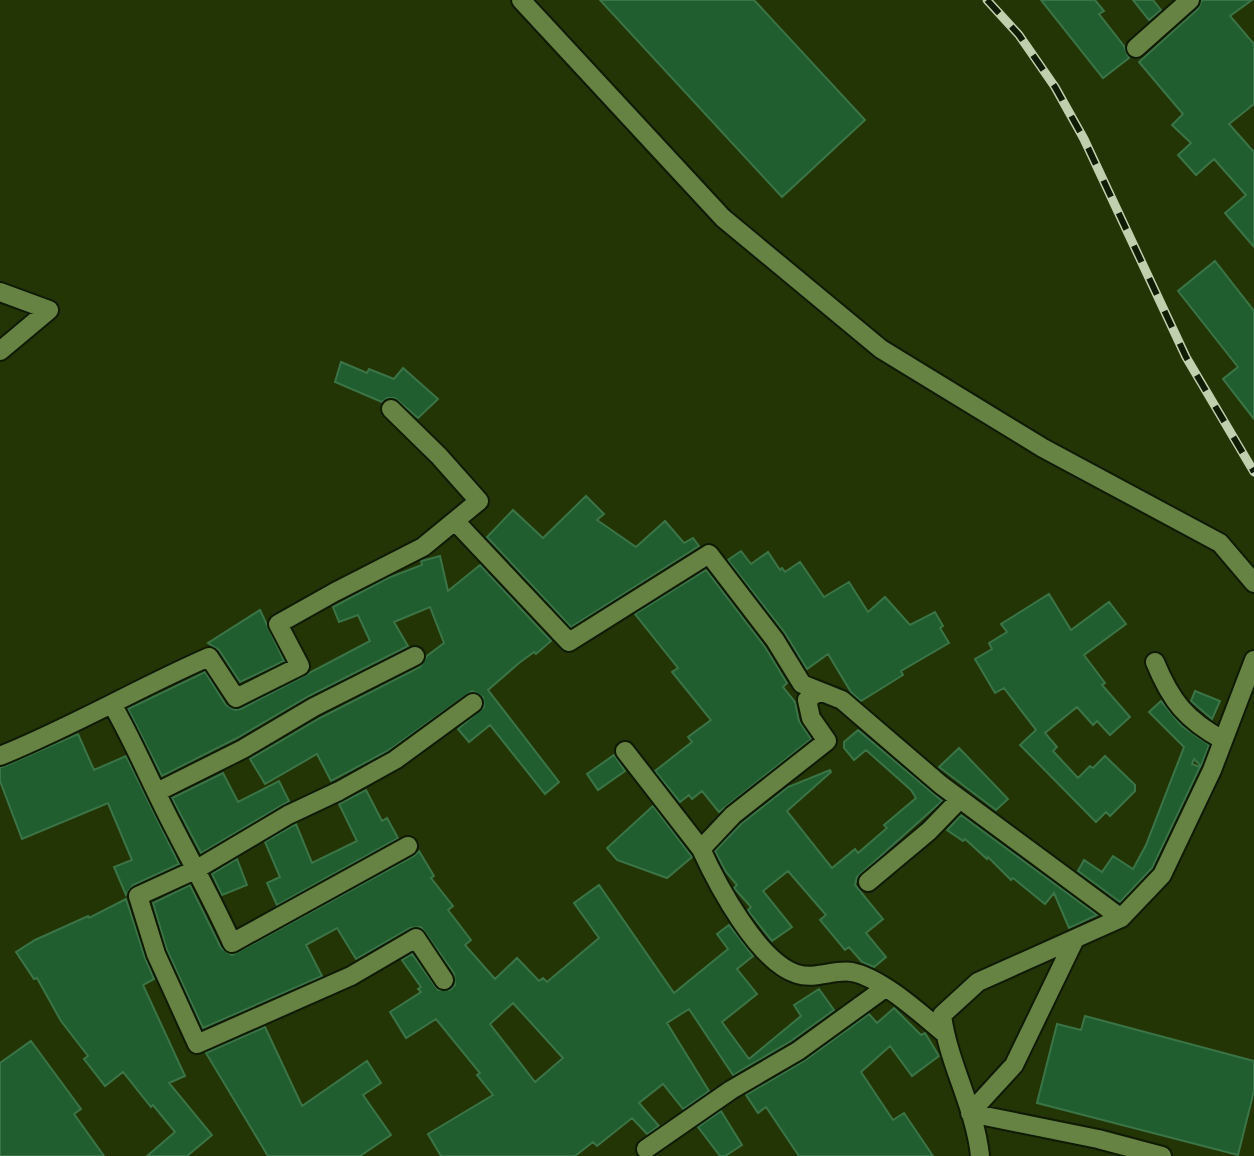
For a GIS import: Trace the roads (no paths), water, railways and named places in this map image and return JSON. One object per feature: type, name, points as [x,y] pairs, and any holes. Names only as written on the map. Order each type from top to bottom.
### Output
[{"type":"street","points":[[521,0],[723,218],[881,349],[1043,448],[1220,543],[1254,583]]},
{"type":"street","points":[[1136,48],[1190,0]]},
{"type":"street","points":[[0,292],[49,310],[0,351]]},
{"type":"street","points":[[0,756],[38,741],[148,684],[209,657],[236,698],[300,666],[278,624],[423,547],[479,501],[391,409]]},
{"type":"street","points":[[455,521],[569,642],[709,554],[775,640],[802,684],[842,700],[960,799],[1121,918]]},
{"type":"street","points":[[157,792],[415,656]]},
{"type":"street","points":[[980,1156],[970,1113],[944,1033],[942,1015],[978,982],[1121,918],[1162,875],[1223,740],[1254,660]]},
{"type":"street","points":[[1155,662],[1167,691],[1197,726],[1223,740]]},
{"type":"street","points":[[701,849],[733,815],[827,741],[811,718],[807,700],[819,691]]},
{"type":"street","points":[[444,980],[416,938],[351,976],[197,1044],[156,954],[138,896],[197,869],[288,815],[395,760],[473,703]]},
{"type":"street","points":[[112,704],[232,943],[408,846]]},
{"type":"street","points":[[625,751],[701,849],[720,890],[772,961],[797,974],[854,972],[898,994],[944,1033]]},
{"type":"street","points":[[868,882],[929,831],[960,799]]},
{"type":"street","points":[[970,1113],[1014,1065],[1074,941]]},
{"type":"street","points":[[646,1149],[731,1090],[798,1051],[885,988]]},
{"type":"street","points":[[970,1113],[1098,1139],[1162,1156]]},
{"type":"railway","points":[[987,0],[1019,35],[1055,87],[1084,139],[1186,357],[1254,472]]}]
